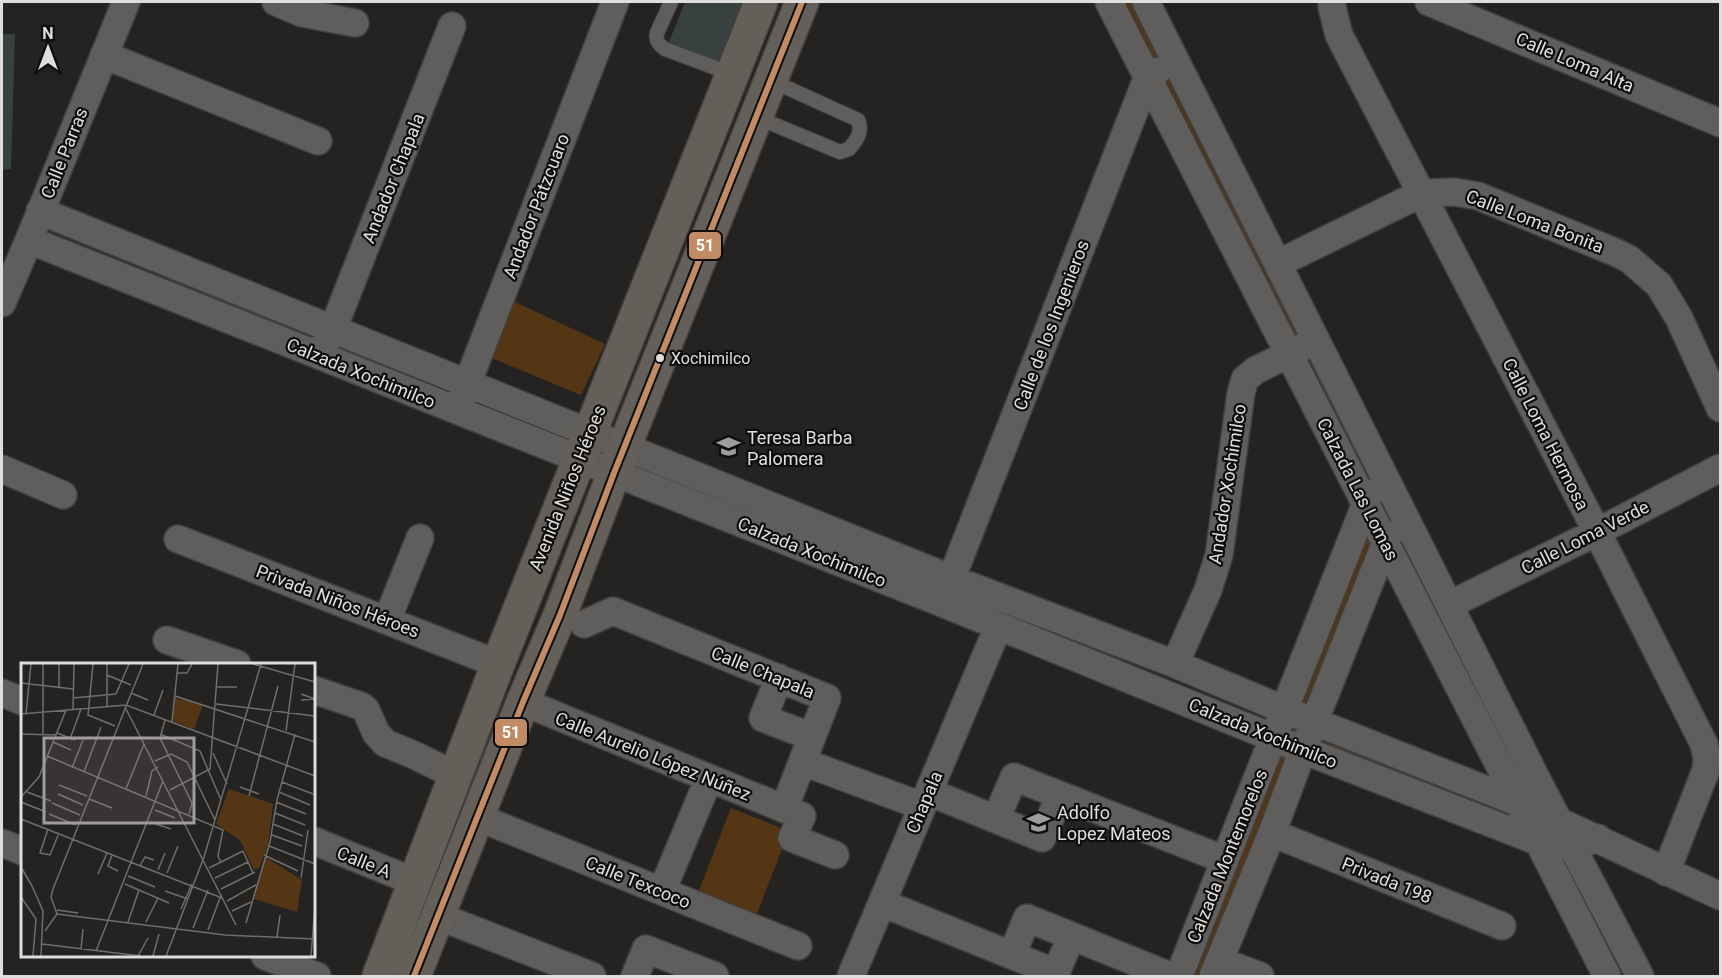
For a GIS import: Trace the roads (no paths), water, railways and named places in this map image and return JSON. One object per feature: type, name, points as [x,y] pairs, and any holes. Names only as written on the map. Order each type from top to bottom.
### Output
[{"type":"main road","name":"Avenida Niños Héroes","points":[[379,976],[498,664],[761,2]]},
{"type":"main road","points":[[414,976],[560,615],[802,2]]},
{"type":"street","name":"Calle Parras","points":[[2,303],[126,2]]},
{"type":"street","points":[[276,2],[304,7],[355,23]]},
{"type":"street","name":"Andador Pátzcuaro","points":[[456,411],[615,2]]},
{"type":"street","name":"Calzada Las Lomas","points":[[1109,2],[1606,976]]},
{"type":"street","name":"Calzada Las Lomas","points":[[1146,2],[1537,780],[1640,976]]},
{"type":"street","name":"Calle Loma Hermosa","points":[[1332,2],[1339,34],[1597,532],[1706,751],[1706,770],[1666,872]]},
{"type":"street","name":"Calle Loma Alta","points":[[1429,2],[1720,123]]},
{"type":"street","name":"Andador Chapala","points":[[319,356],[333,329],[452,26]]},
{"type":"street","points":[[104,55],[318,141]]},
{"type":"street","points":[[1148,76],[1176,59]]},
{"type":"street","name":"Calle de los Ingenieros","points":[[947,591],[1148,76]]},
{"type":"street","name":"Calle Loma Bonita","points":[[1279,264],[1422,193],[1455,192],[1478,196],[1629,259],[1659,285],[1679,318],[1720,408]]},
{"type":"street","name":"Calzada Xochimilco","points":[[40,211],[468,384],[584,446]]},
{"type":"street","name":"Calzada Xochimilco","points":[[29,240],[456,411],[584,446],[947,591],[1175,664],[1284,710],[1517,802],[1720,896]]},
{"type":"street","points":[[118,276],[132,248]]},
{"type":"street","points":[[217,315],[228,287]]},
{"type":"street","name":"Andador Xochimilco","points":[[1175,664],[1208,590],[1219,555],[1241,393],[1245,379],[1256,370],[1317,340]]},
{"type":"street","name":"Calzada Montemorelos","points":[[1179,976],[1380,467]]},
{"type":"street","name":"Calle Loma Verde","points":[[1449,605],[1720,468]]},
{"type":"street","points":[[2,469],[63,495]]},
{"type":"street","name":"Calzada Montemorelos","points":[[1216,969],[1400,507]]},
{"type":"street","points":[[387,620],[420,538]]},
{"type":"street","name":"Privada Niños Héroes","points":[[178,539],[498,664]]},
{"type":"street","name":"Calzada Xochimilco","points":[[947,591],[998,627],[1537,841],[1572,847],[1598,838]]},
{"type":"street","name":"Calle Chapala","points":[[584,624],[613,611],[827,698],[808,750]]},
{"type":"street","name":"Chapala","points":[[851,976],[998,627]]},
{"type":"street","points":[[167,640],[234,663]]},
{"type":"street","points":[[779,678],[763,718],[808,750],[925,799],[996,819],[1042,838],[1059,795]]},
{"type":"street","points":[[315,690],[366,710],[376,733],[385,743],[455,776]]},
{"type":"street","points":[[2,693],[21,701]]},
{"type":"street","name":"Calle Aurelio López Núñez","points":[[523,702],[784,809]]},
{"type":"street","points":[[808,750],[784,809],[801,816],[792,838],[835,855]]},
{"type":"street","points":[[996,819],[1014,777],[1225,860]]},
{"type":"street","points":[[662,891],[709,778]]},
{"type":"street","name":"Calle Texcoco","points":[[477,817],[798,946]]},
{"type":"street","name":"Privada 198","points":[[1272,833],[1502,926]]},
{"type":"street","name":"Calle A","points":[[315,841],[415,882]]},
{"type":"street","points":[[2,843],[21,851]]},
{"type":"street","points":[[882,903],[1056,973],[1071,936]]},
{"type":"street","points":[[438,916],[592,976]]},
{"type":"street","points":[[1012,955],[1027,918],[1170,976]]},
{"type":"street","points":[[635,976],[646,949],[677,970],[715,976]]},
{"type":"street","points":[[268,957],[317,976]]},
{"type":"street","points":[[1216,969],[1260,976]]},
{"type":"lane","points":[[672,2],[657,33],[659,44],[665,49],[732,74]]},
{"type":"lane","points":[[756,117],[840,152],[849,149],[860,133],[858,120],[770,80]]},
{"type":"place","name":"Xochimilco","points":[[660,358]]},
{"type":"place","name":"Teresa Barba Palomera","points":[[729,447]]},
{"type":"place","name":"Adolfo Lopez Mateos","points":[[1039,822]]}]
